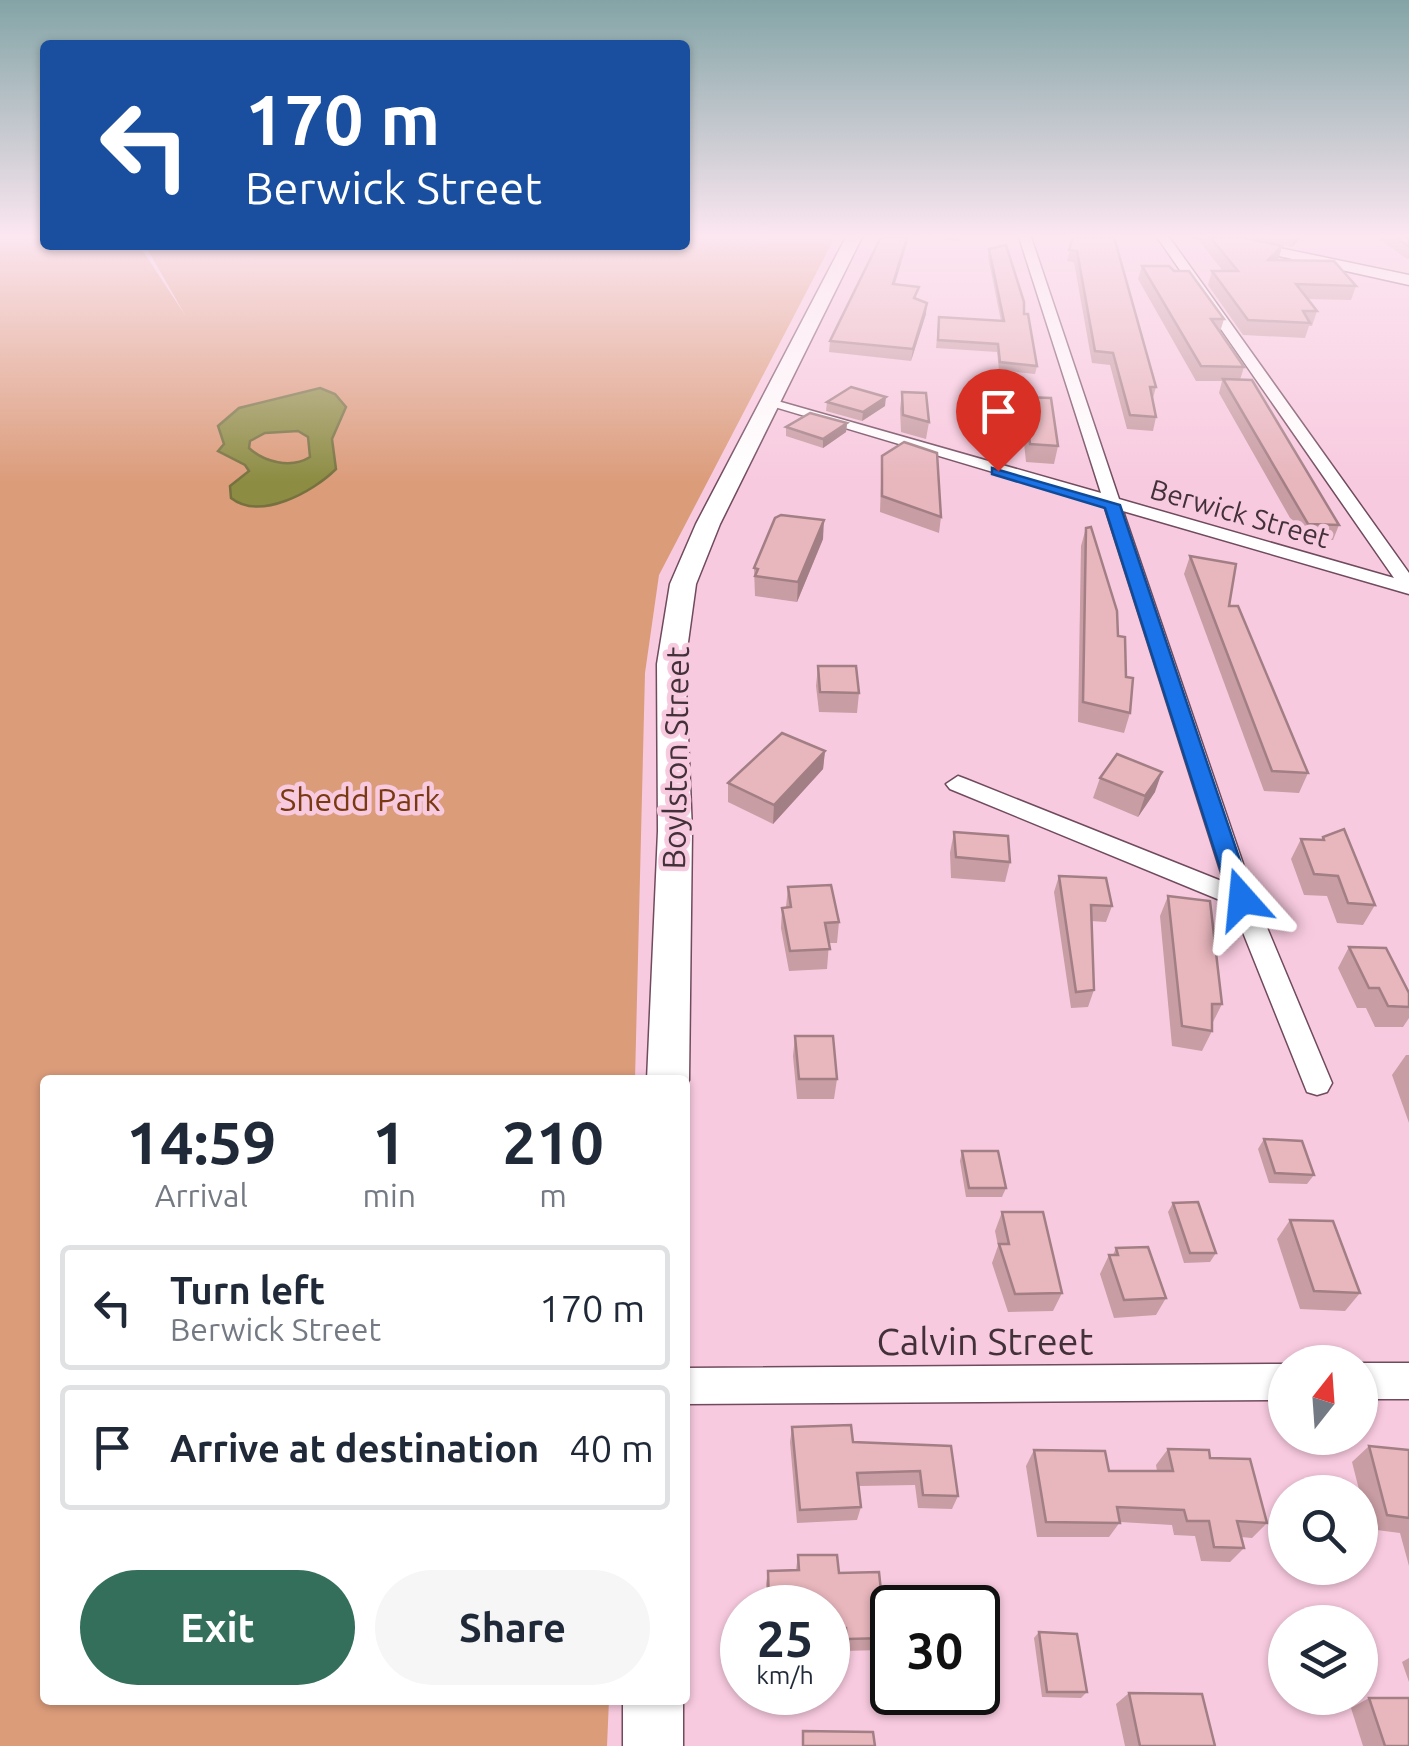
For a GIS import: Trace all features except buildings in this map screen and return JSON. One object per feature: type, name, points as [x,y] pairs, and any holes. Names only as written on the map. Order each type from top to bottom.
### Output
[{"type":"main road","name":"Boylston Street","points":[[668,1075],[675,831],[671,664],[683,584],[708,524],[813,318]]},
{"type":"main road","points":[[653,1705],[653,1746]]},
{"type":"street","points":[[1051,318],[1242,899],[1317,1084]]},
{"type":"street","points":[[1220,318],[1409,587]]},
{"type":"street","name":"Berwick Street","points":[[769,403],[1112,505],[1409,587]]},
{"type":"street","points":[[958,784],[1242,899]]},
{"type":"street","points":[[1378,1381],[1409,1381]]},
{"type":"street","name":"Calvin Street","points":[[690,1386],[1268,1382]]},
{"type":"green space","name":"Shedd Park","points":[[0,318],[793,318],[659,575],[645,673],[635,1075],[40,1075],[40,1705],[609,1705],[607,1746],[0,1746]]},
{"type":"shaded area","points":[[320,388],[335,394],[346,407],[332,439],[336,469],[286,501],[256,506],[231,498],[230,486],[249,471],[218,451],[224,444],[218,426],[239,408]],"holes":[[[298,431],[308,437],[310,457],[295,463],[270,460],[249,448],[250,441],[265,433]]]},
{"type":"route","points":[[998,471],[1112,505],[1242,899]]}]
